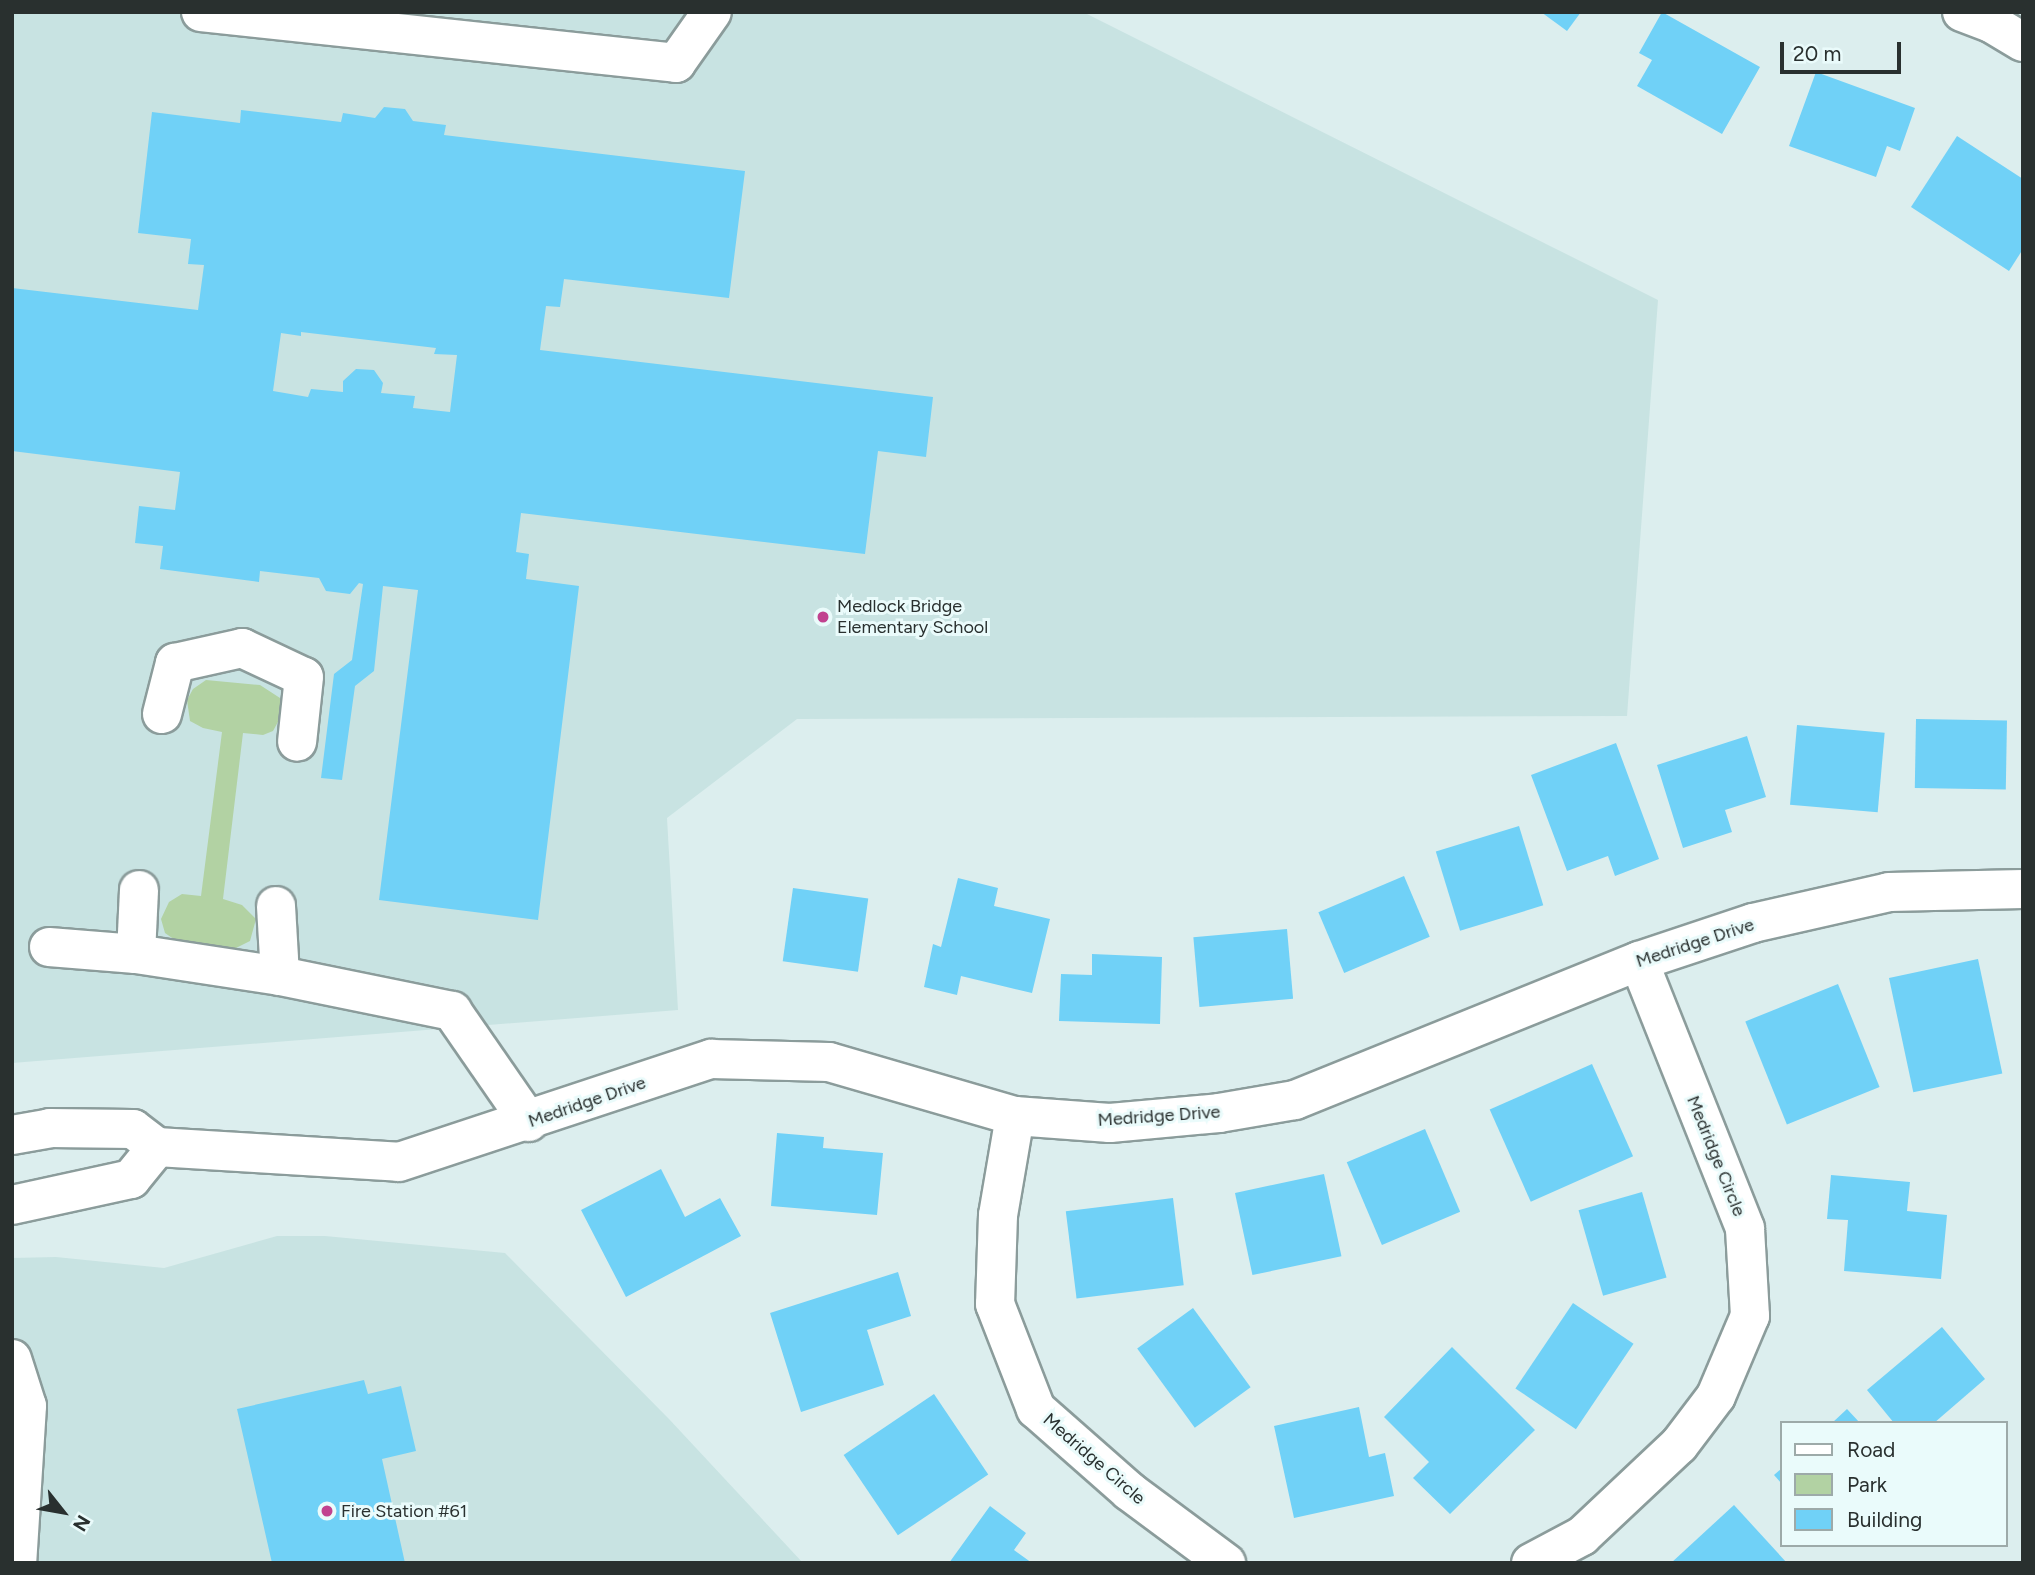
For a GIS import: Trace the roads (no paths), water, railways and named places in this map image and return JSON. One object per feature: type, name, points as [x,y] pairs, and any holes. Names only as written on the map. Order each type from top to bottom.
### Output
[{"type":"street","points":[[201,12],[676,63],[712,12]]},
{"type":"street","points":[[1962,12],[1991,23],[2023,42]]},
{"type":"street","points":[[162,713],[175,663],[242,648],[304,677],[297,742]]},
{"type":"street","name":"Medridge Drive","points":[[12,1135],[50,1128],[133,1129],[157,1147],[399,1162],[529,1122],[711,1059],[829,1062],[1015,1116],[1110,1123],[1219,1113],[1295,1100],[1639,961],[1753,923],[1889,892],[2023,889]]},
{"type":"street","points":[[136,954],[139,890]]},
{"type":"street","points":[[276,906],[280,976]]},
{"type":"street","points":[[49,947],[136,954],[280,976],[452,1011],[529,1122]]},
{"type":"street","name":"Medridge Circle","points":[[1531,1563],[1582,1535],[1679,1445],[1716,1396],[1750,1316],[1745,1228],[1639,961]]},
{"type":"street","name":"Medridge Circle","points":[[1015,1116],[998,1215],[995,1304],[1036,1409],[1129,1491],[1226,1563]]},
{"type":"street","points":[[12,1205],[131,1179],[157,1147]]},
{"type":"street","points":[[12,1359],[27,1406],[17,1563]]},
{"type":"place","name":"Medlock Bridge Elementary School","points":[[823,617]]},
{"type":"place","name":"Fire Station #61","points":[[327,1511]]}]
